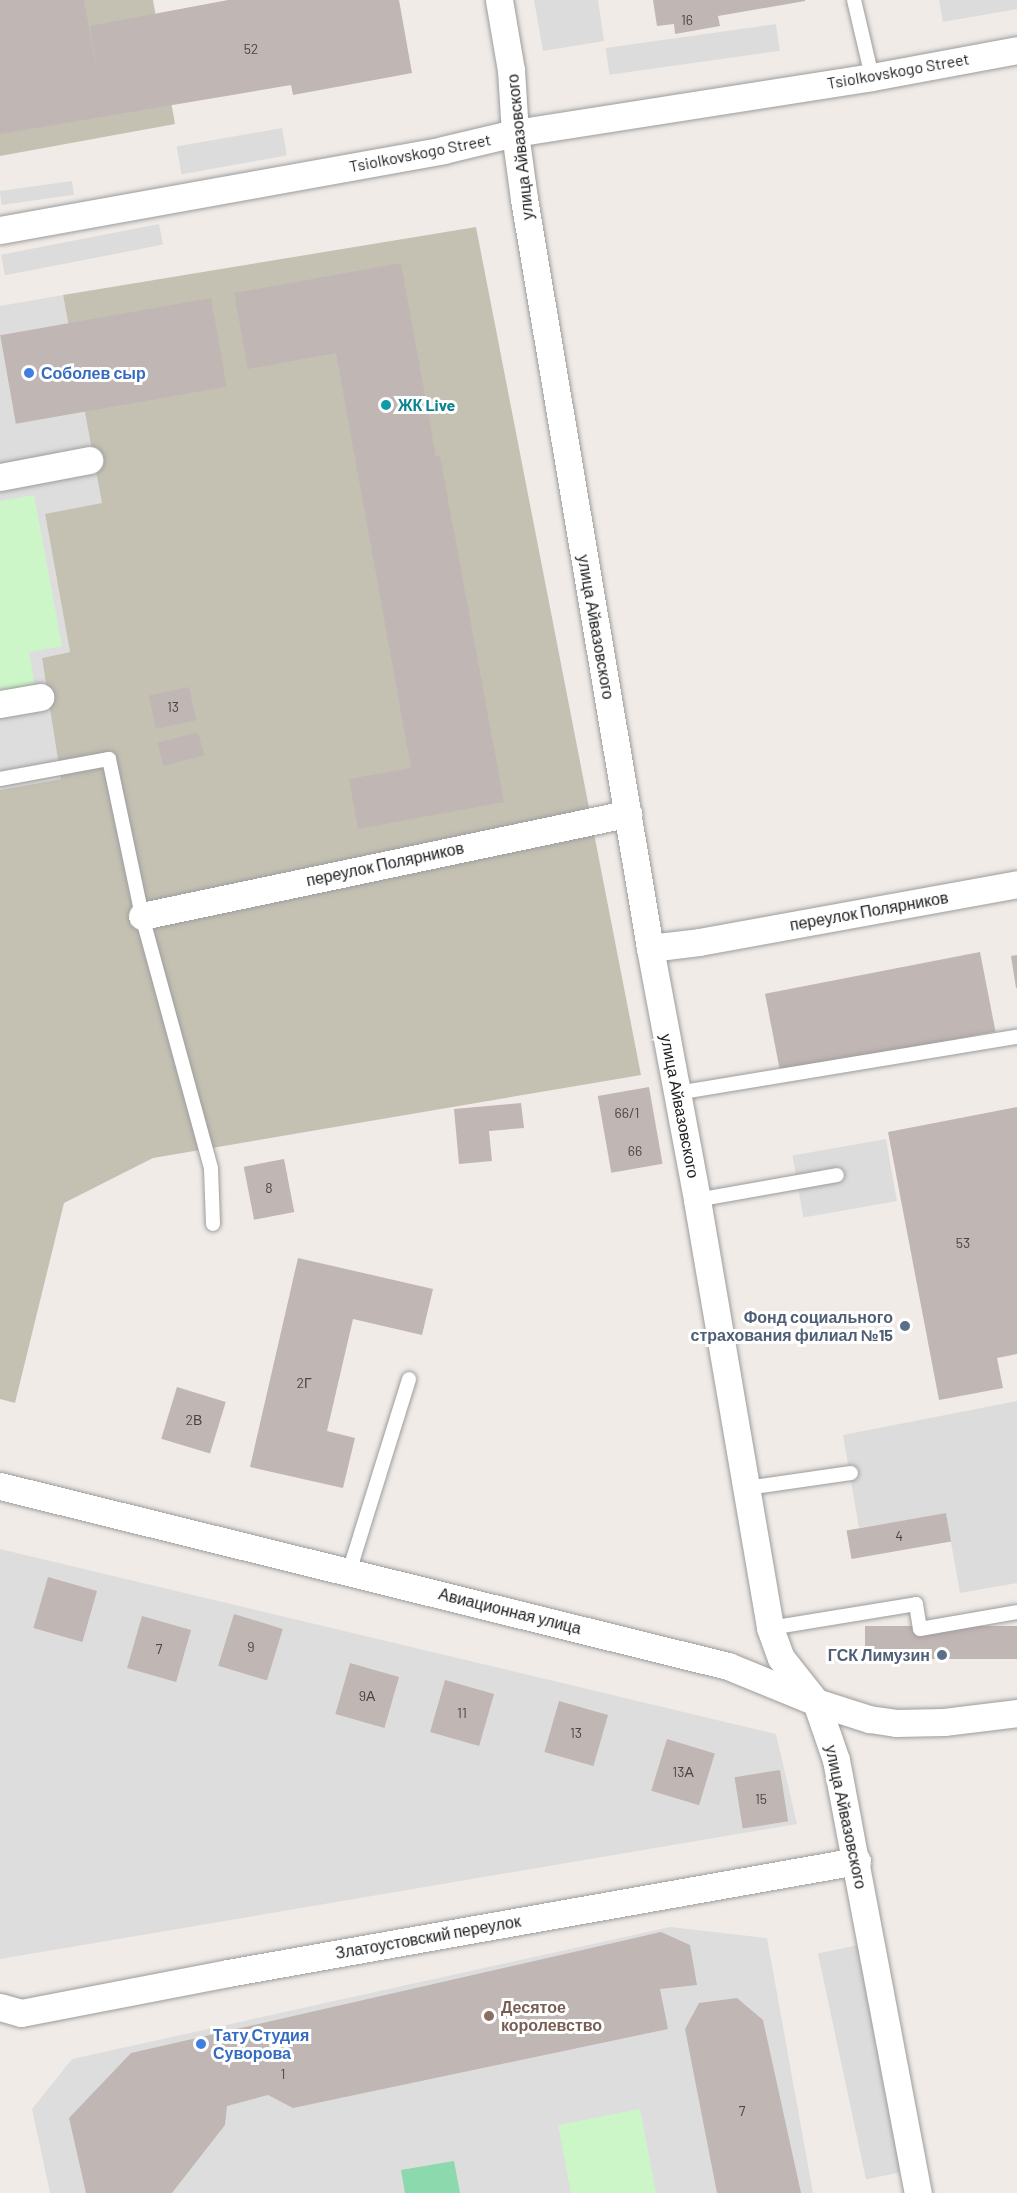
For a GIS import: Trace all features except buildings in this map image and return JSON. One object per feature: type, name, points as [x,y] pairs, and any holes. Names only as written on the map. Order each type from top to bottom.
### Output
[{"type":"street","name":"улица Айвазовского","points":[[499,0],[511,70],[515,133],[526,210],[650,948],[697,1200],[770,1628],[781,1658],[816,1702],[836,1760],[857,1861],[918,2193]]},
{"type":"street","name":"Tsiolkovskogo Street","points":[[0,230],[443,150],[515,133],[872,77],[1017,50]]},
{"type":"street","points":[[0,477],[89,460]]},
{"type":"street","points":[[0,705],[40,698]]},
{"type":"street","name":"переулок Полярников","points":[[142,916],[582,821],[628,814]]},
{"type":"street","name":"переулок Полярников","points":[[650,948],[699,942],[1017,884]]},
{"type":"street","name":"Авиационная улица","points":[[0,1486],[728,1666],[816,1702],[868,1719],[896,1723],[944,1722],[1017,1713]]},
{"type":"street","name":"Златоустовский переулок","points":[[0,2007],[21,2013],[228,1973],[857,1861]]},
{"type":"lane","points":[[854,0],[872,77]]},
{"type":"lane","points":[[0,779],[109,759],[142,916],[211,1168],[213,1224]]},
{"type":"lane","points":[[678,1093],[1017,1037]]},
{"type":"lane","points":[[697,1200],[837,1175]]},
{"type":"lane","points":[[350,1572],[409,1379]]},
{"type":"lane","points":[[747,1488],[851,1473]]},
{"type":"lane","points":[[770,1628],[916,1604],[920,1629],[1017,1612]]},
{"type":"shaded area","points":[[0,0],[153,0],[175,124],[0,156]]},
{"type":"shaded area","points":[[534,0],[598,0],[604,41],[543,51]]},
{"type":"shaded area","points":[[939,0],[1017,0],[1017,9],[943,22]]},
{"type":"shaded area","points":[[776,24],[780,51],[609,75],[606,48]]},
{"type":"shaded area","points":[[282,128],[287,156],[181,174],[177,147]]},
{"type":"shaded area","points":[[72,181],[74,195],[2,205],[0,191]]},
{"type":"shaded area","points":[[159,224],[163,245],[5,275],[1,255]]},
{"type":"shaded area","points":[[476,227],[641,1075],[153,1158],[64,1203],[15,1403],[0,1399],[0,790],[61,779],[42,658],[70,652],[45,514],[102,503],[63,295]]},
{"type":"shaded area","points":[[63,295],[103,504],[45,515],[70,652],[42,658],[61,779],[0,790],[0,306]]},
{"type":"shaded area","points":[[886,1139],[897,1201],[803,1218],[792,1155]]},
{"type":"shaded area","points":[[1017,1401],[1017,1583],[960,1593],[946,1514],[859,1528],[843,1435]]},
{"type":"shaded area","points":[[0,1549],[776,1734],[797,1824],[0,1959]]},
{"type":"shaded area","points":[[670,1927],[767,1938],[813,2193],[50,2193],[32,2109],[72,2059]]},
{"type":"shaded area","points":[[863,1944],[911,2170],[866,2180],[818,1954]]},
{"type":"green space","points":[[34,495],[62,646],[29,652],[35,688],[0,695],[0,501]]},
{"type":"green space","points":[[640,2109],[656,2193],[571,2193],[558,2125]]},
{"type":"green space","points":[[454,2161],[460,2193],[405,2193],[401,2170]]},
{"type":"place","name":"Соболев сыр","points":[[29,373]]},
{"type":"place","name":"ЖК Live","points":[[386,405]]},
{"type":"place","name":"Фонд социального страхования филиал №15","points":[[905,1326]]},
{"type":"place","name":"ГСК Лимузин","points":[[942,1655]]},
{"type":"place","name":"Десятое королевство","points":[[489,2016]]},
{"type":"place","name":"Тату Студия Суворова","points":[[201,2044]]}]
